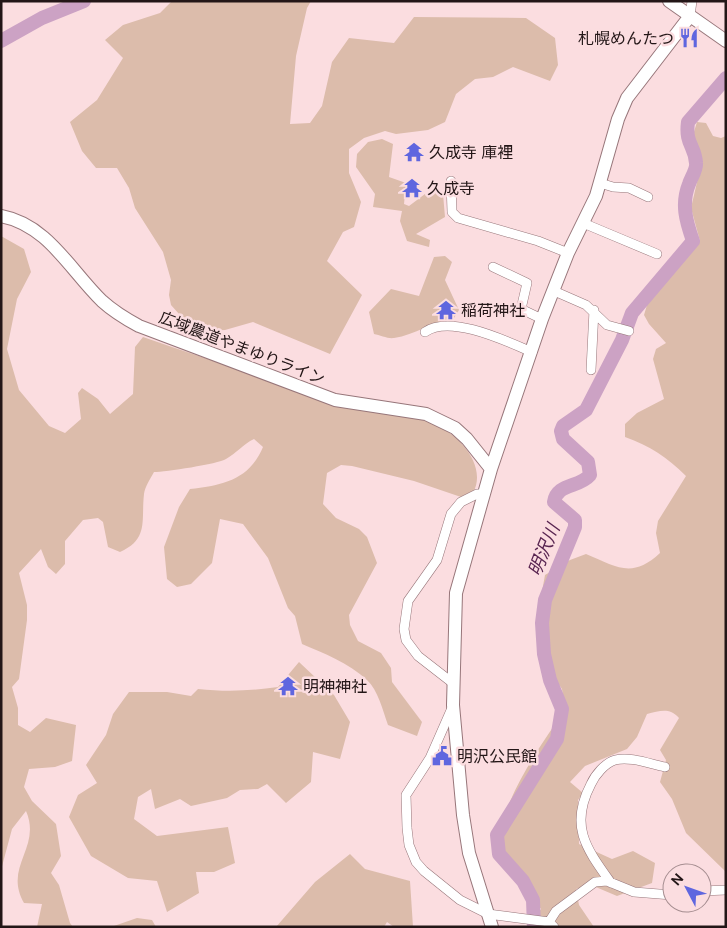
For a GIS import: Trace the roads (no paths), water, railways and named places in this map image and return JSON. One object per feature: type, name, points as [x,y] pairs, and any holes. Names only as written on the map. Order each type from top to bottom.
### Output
[{"type":"street","points":[[669,1],[726,41]]},
{"type":"street","points":[[492,927],[468,853],[454,705],[456,592],[491,469],[542,319],[568,253],[600,183],[610,142],[627,98],[690,16],[692,1]]},
{"type":"street","points":[[451,181],[452,212],[458,218],[530,238],[568,253]]},
{"type":"street","points":[[600,183],[613,187],[629,188],[648,197]]},
{"type":"street","name":"広域農道やまゆりライン","points":[[1,216],[22,222],[43,236],[104,303],[139,326],[335,400],[426,414],[455,428],[467,439],[491,469]]},
{"type":"street","points":[[583,223],[657,254]]},
{"type":"street","points":[[492,268],[527,283],[521,309],[542,319]]},
{"type":"street","points":[[554,291],[594,310],[607,324],[629,331]]},
{"type":"street","points":[[591,370],[594,310]]},
{"type":"street","points":[[425,332],[431,328],[456,326],[500,338],[532,352]]},
{"type":"street","points":[[454,684],[418,656],[406,640],[404,629],[408,601],[437,560],[451,514],[461,502],[477,494],[485,494]]},
{"type":"street","points":[[454,705],[430,758],[406,795],[409,845],[416,862],[424,871],[460,900],[488,914],[552,924],[556,911],[595,882],[610,883],[634,892],[662,894]]},
{"type":"street","points":[[610,883],[587,849],[581,832],[580,818],[590,786],[604,767],[615,760],[630,760],[665,767]]},
{"type":"street","points":[[712,891],[726,890]]},
{"type":"waterway","points":[[1,41],[42,18],[84,1]]},
{"type":"waterway","name":"明沢川","points":[[534,927],[533,900],[523,881],[499,854],[497,835],[557,739],[562,709],[550,680],[544,654],[542,623],[545,600],[575,527],[575,520],[554,502],[559,492],[590,475],[588,462],[563,439],[561,431],[563,426],[586,410],[622,340],[632,313],[693,241],[685,206],[687,191],[696,165],[694,152],[688,136],[688,122],[726,78]]},
{"type":"place","name":"札幌めんたつ","points":[[689,38]]},
{"type":"place","name":"久成寺 庫裡","points":[[414,152]]},
{"type":"place","name":"久成寺","points":[[412,188]]},
{"type":"place","name":"稲荷神社","points":[[446,310]]},
{"type":"place","name":"明神神社","points":[[288,686]]},
{"type":"place","name":"明沢公民館","points":[[442,756]]}]
